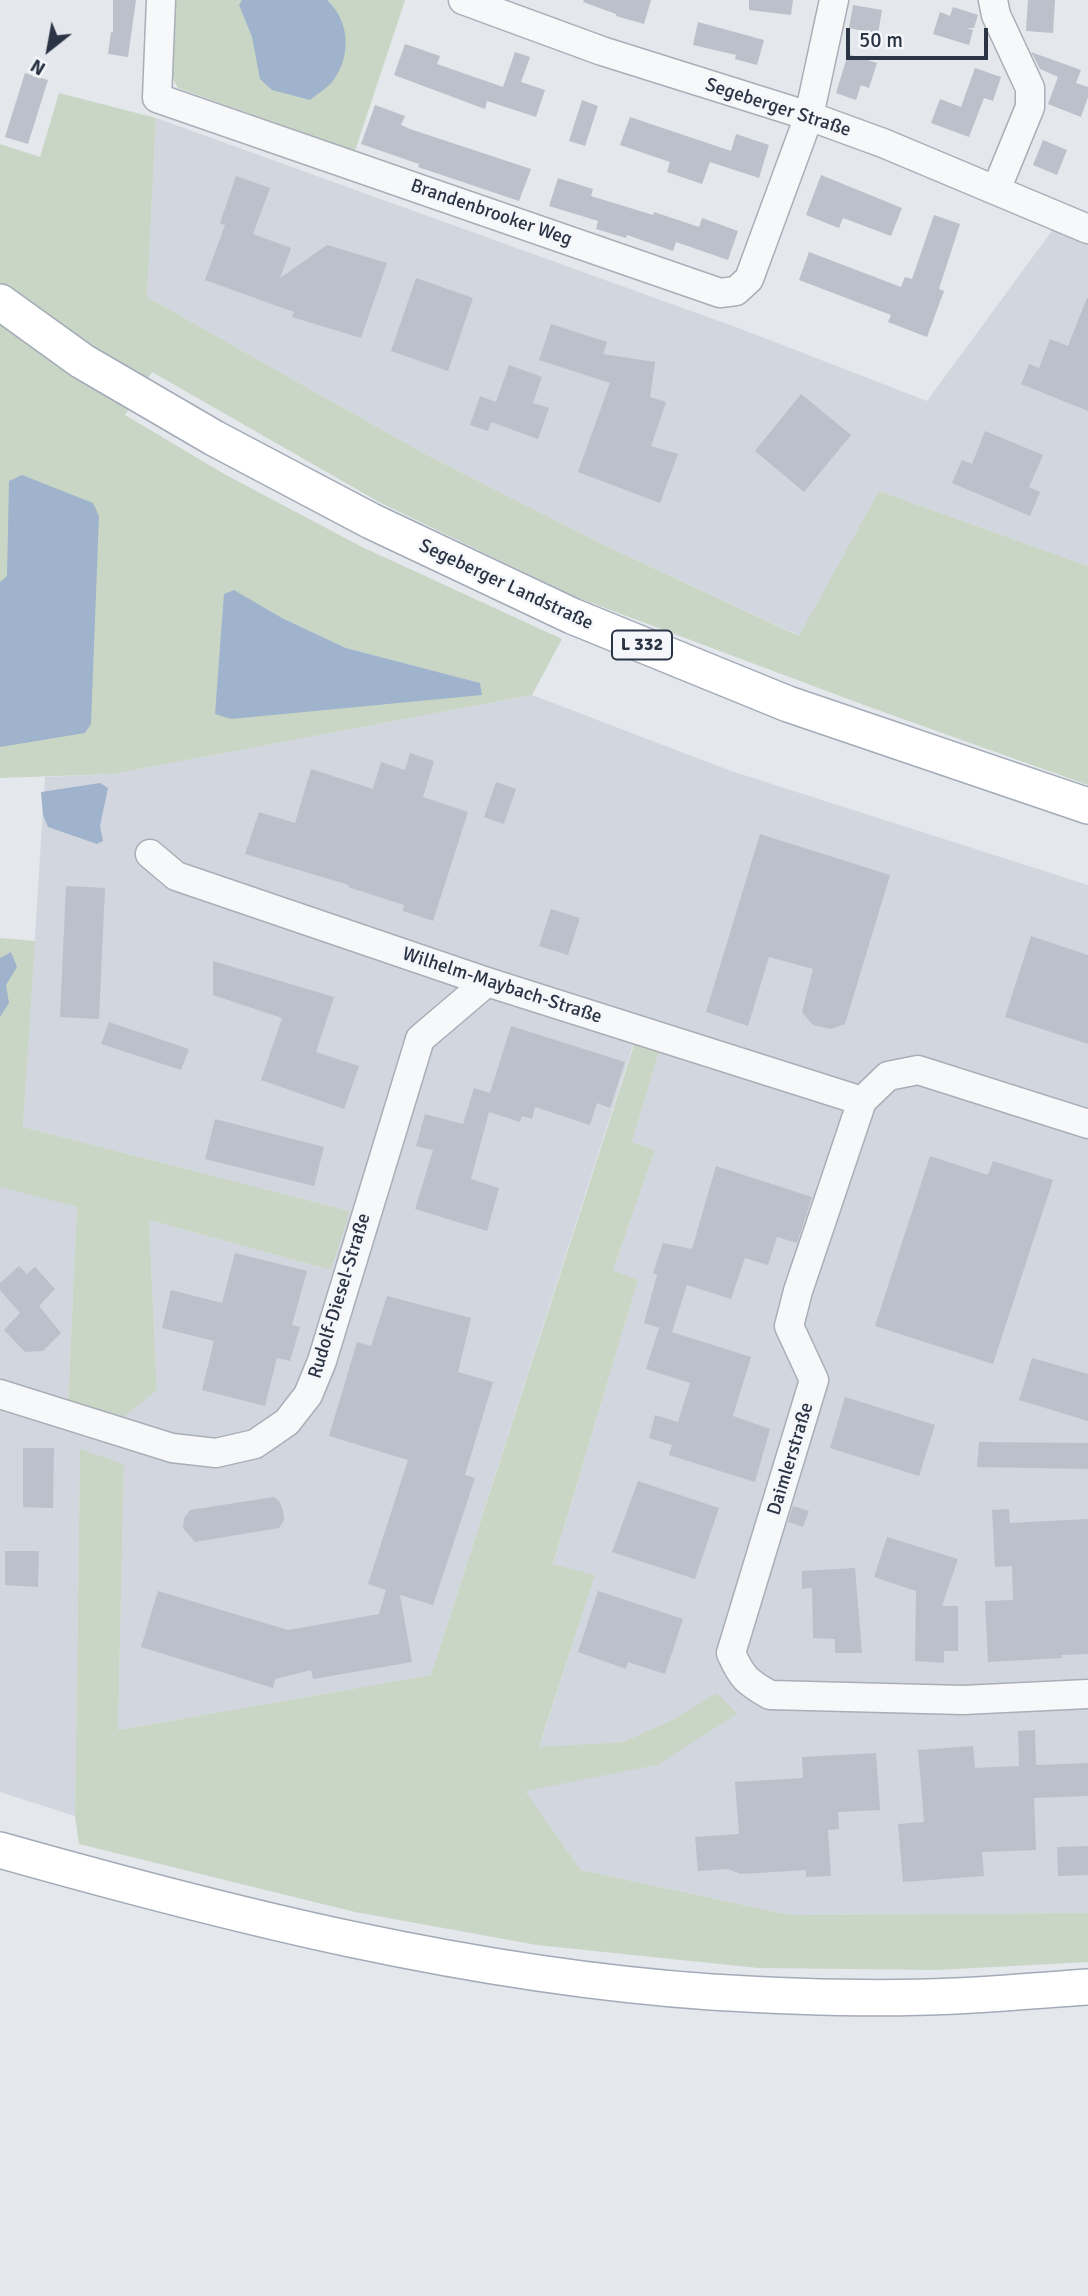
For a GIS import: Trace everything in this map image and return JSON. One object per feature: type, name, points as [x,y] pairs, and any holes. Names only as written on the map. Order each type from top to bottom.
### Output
[{"type":"main road","name":"Segeberger Landstraße","points":[[0,302],[82,361],[214,438],[371,521],[572,616],[788,704],[1088,806]]},
{"type":"main road","points":[[0,1850],[269,1923],[412,1952],[539,1972],[710,1992],[851,1997],[953,1997],[1088,1987]]},
{"type":"street","name":"Brandenbrooker Weg","points":[[161,0],[157,98],[720,293],[736,291],[749,279],[809,116]]},
{"type":"street","points":[[809,116],[834,0]]},
{"type":"street","points":[[993,0],[996,15],[1030,88],[1030,107],[996,190]]},
{"type":"street","name":"Segeberger Straße","points":[[466,1],[602,51],[809,116],[883,143],[1088,229]]},
{"type":"street","name":"Wilhelm-Maybach-Straße","points":[[150,854],[176,876],[487,982],[862,1101]]},
{"type":"street","name":"Rudolf-Diesel-Straße","points":[[0,1394],[172,1448],[216,1453],[255,1444],[287,1423],[308,1395],[321,1361],[420,1039],[487,982]]},
{"type":"street","name":"Daimlerstraße","points":[[1088,1124],[918,1070],[888,1076],[862,1101],[798,1291],[789,1326],[814,1380],[732,1653],[740,1674],[770,1696],[963,1700],[1088,1694]]},
{"type":"shaded area","points":[[156,118],[741,329],[927,401],[1054,228],[1088,237],[1088,566],[879,491],[800,636],[606,546],[423,453],[147,297]]},
{"type":"shaded area","points":[[532,695],[731,771],[1088,885],[1088,1913],[790,1915],[581,1870],[524,1790],[657,1765],[717,1694],[674,1719],[623,1742],[539,1748],[595,1575],[553,1565],[638,1280],[613,1270],[655,1150],[632,1142],[660,1048],[634,1042],[431,1675],[118,1730],[124,1464],[80,1450],[75,1816],[0,1792],[0,1187],[77,1206],[68,1403],[157,1390],[149,1220],[331,1270],[350,1211],[23,1127],[45,777],[113,774]]},
{"type":"green space","points":[[172,0],[405,0],[355,151],[178,88],[167,68]]},
{"type":"green space","points":[[59,93],[156,118],[147,297],[423,453],[606,546],[799,636],[879,491],[1088,566],[1088,785],[573,596],[379,502],[152,372],[125,415],[226,475],[362,547],[562,639],[532,695],[113,774],[0,778],[0,144],[40,157]],"holes":[[[234,591],[282,618],[346,648],[479,683],[215,713]]]},
{"type":"green space","points":[[0,938],[35,941],[23,1127],[350,1211],[331,1270],[149,1220],[157,1390],[120,1420],[68,1403],[77,1207],[0,1187]]},
{"type":"green space","points":[[635,1042],[660,1048],[632,1142],[655,1150],[613,1270],[638,1280],[553,1564],[595,1575],[539,1747],[623,1742],[674,1719],[717,1693],[737,1714],[657,1765],[525,1791],[581,1870],[790,1915],[1088,1913],[1088,1962],[937,1970],[758,1968],[537,1945],[355,1912],[79,1844],[75,1816],[80,1449],[124,1464],[118,1730],[431,1675]]},
{"type":"water","points":[[242,0],[327,0],[340,18],[346,40],[343,62],[332,82],[310,100],[272,90],[260,79],[252,37],[239,5]]},
{"type":"water","points":[[22,475],[93,503],[99,516],[91,724],[85,733],[0,747],[0,582],[7,576],[9,481]]},
{"type":"water","points":[[234,590],[282,618],[346,648],[480,683],[482,695],[231,719],[215,714],[224,594]]},
{"type":"water","points":[[100,783],[108,788],[100,826],[103,841],[97,844],[48,827],[43,815],[41,792]]},
{"type":"water","points":[[11,952],[17,967],[6,985],[9,1003],[0,1017],[0,958]]},
{"type":"building","points":[[113,0],[136,0],[128,57],[108,54],[113,32]]},
{"type":"building","points":[[651,0],[644,24],[616,16],[583,2]]},
{"type":"building","points":[[749,0],[793,0],[791,15],[749,10]]},
{"type":"building","points":[[1028,0],[1055,0],[1053,33],[1026,31]]},
{"type":"building","points":[[853,5],[882,10],[878,34],[849,28]]},
{"type":"building","points":[[953,7],[978,15],[974,28],[967,28],[973,30],[969,45],[933,34],[940,12],[950,16]]},
{"type":"building","points":[[698,22],[764,40],[757,65],[735,59],[736,55],[693,45]]},
{"type":"building","points":[[405,44],[440,56],[437,64],[503,87],[515,52],[530,57],[521,82],[545,90],[536,117],[487,101],[485,109],[394,75]]},
{"type":"building","points":[[1031,52],[1081,70],[1076,83],[1088,87],[1088,97],[1081,117],[1048,104],[1058,77],[1040,69]]},
{"type":"building","points":[[848,54],[877,63],[869,88],[861,85],[856,100],[836,93]]},
{"type":"building","points":[[975,68],[1001,77],[993,101],[984,98],[969,137],[931,123],[940,99],[961,107]]},
{"type":"building","points":[[25,73],[48,80],[28,144],[5,137]]},
{"type":"building","points":[[582,100],[598,106],[585,146],[569,141]]},
{"type":"building","points":[[375,105],[405,116],[401,125],[410,129],[531,169],[519,201],[418,167],[419,164],[361,144]]},
{"type":"building","points":[[630,117],[731,151],[736,134],[769,145],[759,178],[710,162],[702,184],[667,172],[670,162],[620,145]]},
{"type":"building","points":[[1043,140],[1067,150],[1057,175],[1033,165]]},
{"type":"building","points":[[821,175],[902,208],[891,236],[843,218],[839,228],[806,215]]},
{"type":"building","points":[[236,176],[270,188],[253,234],[291,248],[280,278],[327,245],[387,263],[361,338],[292,317],[294,312],[205,280],[225,225],[220,223]]},
{"type":"building","points":[[558,178],[593,189],[591,196],[653,215],[654,212],[699,227],[702,218],[738,231],[728,260],[676,242],[673,251],[627,235],[626,238],[596,229],[598,221],[549,206]]},
{"type":"building","points":[[934,215],[960,224],[939,289],[944,291],[927,337],[888,322],[891,315],[799,280],[809,252],[901,287],[905,277],[912,279]]},
{"type":"building","points":[[416,278],[473,298],[448,371],[391,351]]},
{"type":"building","points":[[1087,298],[1088,411],[1021,384],[1029,364],[1039,368],[1050,339],[1068,346]]},
{"type":"building","points":[[551,324],[607,342],[603,354],[655,362],[650,397],[666,402],[651,446],[678,454],[660,503],[578,472],[610,383],[539,360]]},
{"type":"building","points":[[509,365],[542,377],[533,403],[549,408],[538,439],[491,422],[488,431],[470,425],[480,396],[496,402]]},
{"type":"building","points":[[801,394],[851,435],[804,492],[755,451]]},
{"type":"building","points":[[985,431],[1043,455],[1029,487],[1040,492],[1030,516],[952,483],[962,460],[972,464]]},
{"type":"building","points":[[410,753],[434,761],[423,797],[468,812],[433,921],[403,911],[404,905],[348,887],[349,885],[245,854],[259,812],[295,823],[311,769],[373,789],[381,762],[405,770]]},
{"type":"building","points":[[496,782],[516,789],[504,824],[484,817]]},
{"type":"building","points":[[760,834],[890,875],[845,1024],[831,1029],[813,1025],[802,1012],[813,969],[769,957],[748,1026],[706,1012]]},
{"type":"building","points":[[66,886],[105,888],[99,1019],[60,1017]]},
{"type":"building","points":[[551,909],[580,918],[568,955],[539,946]]},
{"type":"building","points":[[1031,936],[1088,955],[1088,1044],[1005,1017]]},
{"type":"building","points":[[213,961],[334,997],[316,1052],[359,1066],[344,1109],[261,1080],[282,1018],[213,995]]},
{"type":"building","points":[[109,1022],[189,1049],[181,1070],[101,1044]]},
{"type":"building","points":[[511,1026],[625,1062],[610,1108],[597,1103],[590,1125],[535,1107],[532,1119],[522,1116],[520,1122],[489,1112],[471,1179],[499,1188],[487,1231],[415,1209],[433,1150],[416,1146],[425,1114],[463,1124],[474,1088],[490,1093]]},
{"type":"building","points":[[215,1119],[324,1147],[314,1186],[205,1159]]},
{"type":"building","points":[[930,1156],[988,1175],[993,1161],[1053,1180],[993,1364],[875,1326]]},
{"type":"building","points":[[716,1166],[812,1197],[797,1243],[777,1237],[768,1265],[745,1258],[731,1299],[687,1285],[672,1332],[644,1323],[657,1275],[653,1273],[663,1243],[692,1249]]},
{"type":"building","points":[[235,1253],[307,1271],[292,1325],[300,1327],[290,1361],[277,1358],[265,1406],[202,1390],[214,1341],[162,1328],[171,1290],[222,1303]]},
{"type":"building","points":[[19,1266],[27,1274],[35,1267],[55,1289],[39,1306],[61,1333],[43,1351],[25,1352],[4,1330],[20,1313],[0,1290],[0,1283]]},
{"type":"building","points":[[387,1296],[471,1318],[458,1372],[493,1382],[465,1475],[475,1478],[433,1605],[400,1595],[412,1662],[313,1679],[311,1670],[275,1679],[273,1688],[141,1647],[158,1591],[288,1630],[379,1614],[386,1590],[368,1584],[408,1460],[329,1436],[357,1342],[371,1346]]},
{"type":"building","points":[[659,1328],[751,1357],[733,1416],[770,1429],[755,1482],[669,1455],[672,1445],[649,1438],[655,1415],[678,1422],[690,1383],[646,1369]]},
{"type":"building","points":[[1032,1358],[1088,1374],[1088,1421],[1019,1400]]},
{"type":"building","points":[[845,1397],[935,1425],[919,1476],[830,1448]]},
{"type":"building","points":[[979,1442],[1088,1443],[1088,1469],[977,1467]]},
{"type":"building","points":[[23,1448],[54,1448],[53,1508],[23,1507]]},
{"type":"building","points":[[638,1481],[719,1508],[695,1579],[612,1552]]},
{"type":"building","points":[[274,1497],[283,1510],[284,1520],[279,1528],[195,1542],[183,1528],[184,1518],[190,1510]]},
{"type":"building","points":[[793,1506],[809,1511],[803,1527],[788,1522]]},
{"type":"building","points":[[1009,1509],[1010,1523],[1088,1519],[1088,1654],[988,1662],[985,1601],[1013,1600],[1012,1566],[995,1567],[992,1510]]},
{"type":"building","points":[[887,1537],[958,1559],[942,1606],[958,1606],[958,1651],[944,1651],[944,1663],[915,1661],[916,1591],[874,1577]]},
{"type":"building","points":[[5,1551],[39,1551],[38,1587],[5,1585]]},
{"type":"building","points":[[855,1568],[862,1653],[835,1653],[835,1639],[813,1638],[812,1588],[802,1589],[802,1571]]},
{"type":"building","points":[[598,1591],[683,1619],[665,1674],[628,1662],[626,1669],[578,1652]]},
{"type":"building","points":[[1035,1730],[1036,1765],[1088,1763],[1088,1796],[1034,1798],[1036,1850],[982,1852],[984,1876],[903,1882],[898,1824],[924,1822],[918,1750],[973,1746],[975,1768],[1019,1766],[1018,1731]]},
{"type":"building","points":[[876,1753],[880,1810],[838,1812],[839,1829],[828,1830],[831,1876],[806,1877],[806,1870],[741,1874],[728,1869],[698,1871],[695,1837],[739,1834],[735,1782],[803,1778],[802,1757]]},
{"type":"building","points":[[1088,1846],[1088,1875],[1058,1876],[1057,1847]]}]
